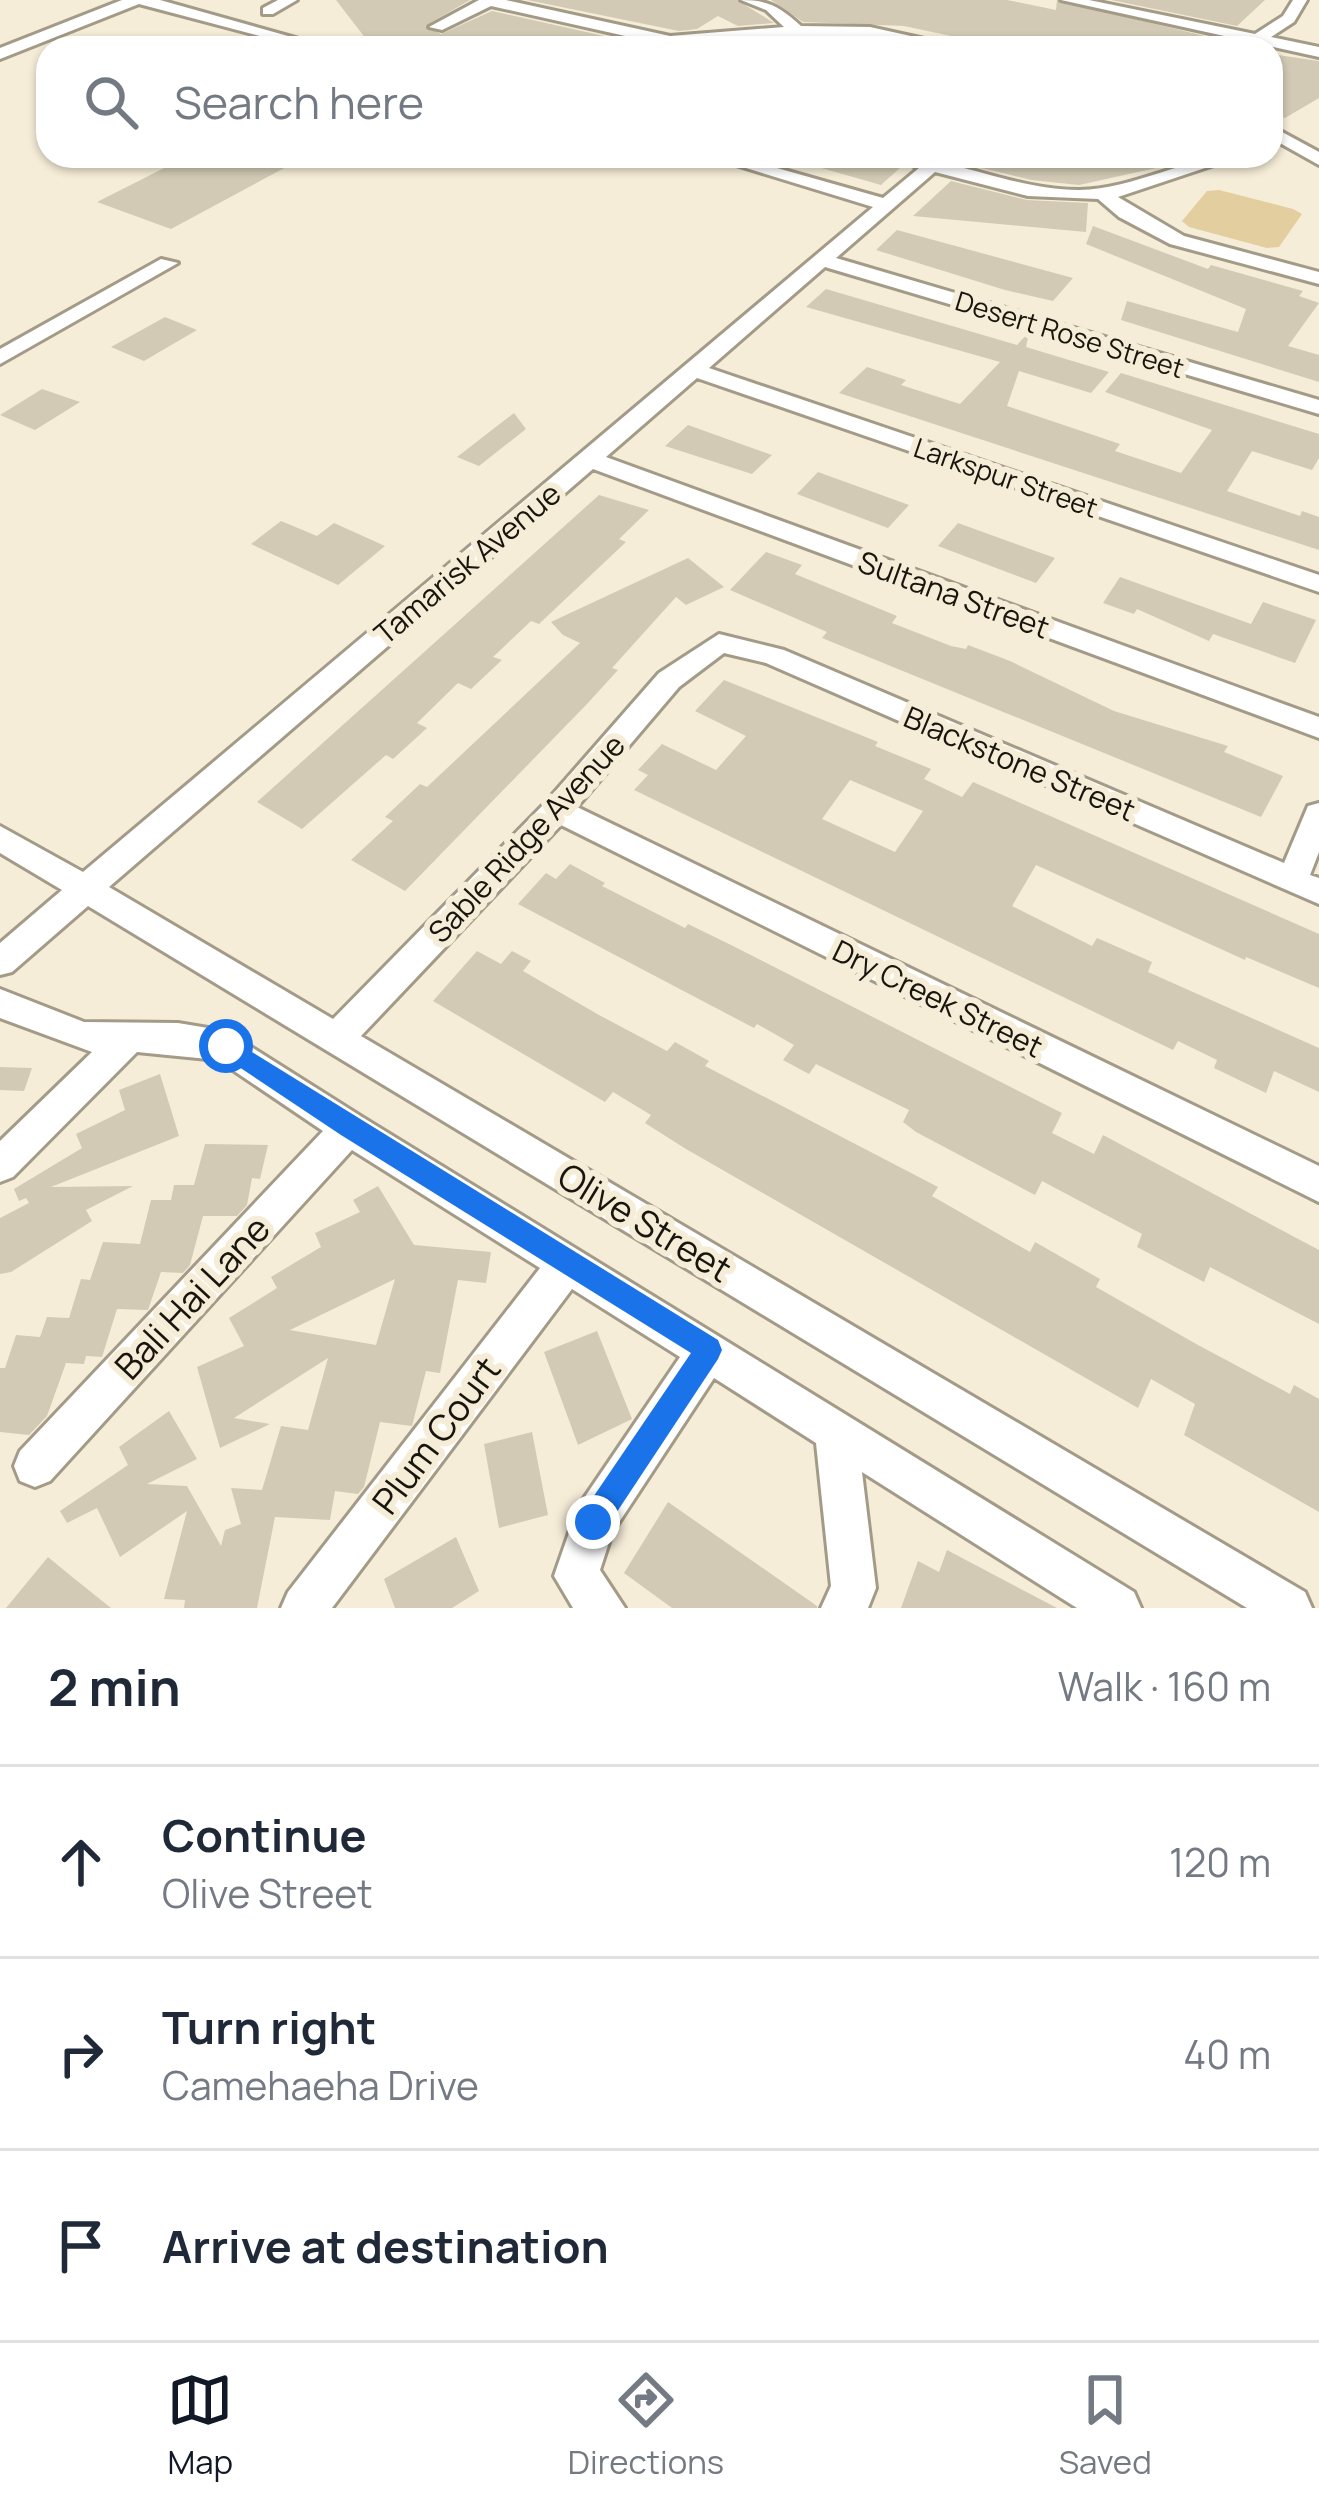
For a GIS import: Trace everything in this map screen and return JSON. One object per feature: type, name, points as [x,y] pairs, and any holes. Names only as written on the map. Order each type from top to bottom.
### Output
[{"type":"street","points":[[46,36],[139,0],[277,36]]},
{"type":"street","points":[[268,10],[290,0]]},
{"type":"street","points":[[437,27],[488,0],[614,36]]},
{"type":"street","points":[[748,0],[771,7],[797,31]]},
{"type":"street","points":[[1068,0],[1249,36]]},
{"type":"street","points":[[1262,36],[1289,19],[1300,0]]},
{"type":"street","points":[[769,36],[797,31],[889,36]]},
{"type":"street","points":[[0,54],[36,40]]},
{"type":"street","points":[[1283,44],[1319,52]]},
{"type":"street","points":[[1283,141],[1319,160]]},
{"type":"street","points":[[758,168],[887,205]]},
{"type":"street","name":"Tamarisk Avenue","points":[[0,962],[930,168]]},
{"type":"street","points":[[945,168],[1041,192],[1103,194],[1198,168]]},
{"type":"street","points":[[1103,194],[1127,218],[1179,242],[1319,278]]},
{"type":"street","name":"Desert Rose Street","points":[[822,260],[1319,407]]},
{"type":"street","points":[[0,358],[168,263]]},
{"type":"street","name":"Larkspur Street","points":[[694,370],[1319,584]]},
{"type":"street","name":"Sultana Street","points":[[589,459],[1319,728]]},
{"type":"street","name":"Sable Ridge Avenue","points":[[337,1038],[557,810],[669,680],[719,643]]},
{"type":"street","name":"Blackstone Street","points":[[719,643],[774,656],[1306,887]]},
{"type":"street","name":"Dry Creek Street","points":[[557,810],[1319,1185]]},
{"type":"street","points":[[1306,887],[1319,814]]},
{"type":"street","name":"Olive Street","points":[[0,838],[1289,1608]]},
{"type":"street","points":[[0,1003],[82,1037],[178,1038],[226,1046],[1110,1606]]},
{"type":"street","points":[[0,1165],[129,1037]]},
{"type":"street","name":"Bali Hai Lane","points":[[35,1466],[349,1128]]},
{"type":"street","name":"Plum Court","points":[[304,1608],[569,1262]]},
{"type":"street","points":[[602,1608],[576,1576],[593,1522],[709,1350]]},
{"type":"street","points":[[836,1433],[854,1588],[844,1608]]},
{"type":"shaded area","points":[[1219,190],[1302,214],[1279,247],[1267,248],[1182,221],[1207,191]]},
{"type":"building","points":[[336,0],[470,0],[425,26],[441,34],[492,11],[604,36],[364,36]]},
{"type":"building","points":[[527,0],[737,0],[774,23],[738,26],[718,16],[697,29],[679,31]]},
{"type":"building","points":[[771,0],[1007,0],[1056,10],[1057,0],[1205,36],[951,36],[904,26],[803,22]]},
{"type":"building","points":[[1111,0],[1265,0],[1237,26]]},
{"type":"building","points":[[1283,56],[1319,61],[1319,98],[1285,118]]},
{"type":"building","points":[[164,168],[284,168],[171,229],[97,202]]},
{"type":"building","points":[[822,168],[900,168],[881,185]]},
{"type":"building","points":[[982,168],[1156,168],[1079,185]]},
{"type":"building","points":[[951,181],[1027,200],[1088,203],[1086,232],[913,216]]},
{"type":"building","points":[[1093,226],[1208,269],[1211,265],[1303,291],[1299,296],[1319,303],[1288,346],[1319,355],[1319,382],[1121,320],[1127,301],[1238,332],[1246,309],[1086,244]]},
{"type":"building","points":[[897,230],[1073,278],[1053,301],[1005,290],[876,250]]},
{"type":"building","points":[[826,289],[1017,345],[1029,332],[1026,347],[1109,372],[1091,393],[1019,371],[1007,406],[1120,444],[1115,451],[1181,473],[1212,430],[1105,392],[1121,373],[1319,434],[1319,458],[1312,470],[1252,451],[1227,491],[1300,516],[1302,511],[1319,517],[1319,550],[839,393],[867,367],[906,380],[901,385],[960,404],[1000,362],[806,307]]},
{"type":"building","points":[[165,317],[197,330],[144,361],[111,347]]},
{"type":"building","points":[[42,389],[80,402],[35,430],[0,415]]},
{"type":"building","points":[[514,413],[526,429],[479,466],[457,457]]},
{"type":"building","points":[[688,425],[772,455],[752,474],[665,446]]},
{"type":"building","points":[[818,472],[909,505],[888,528],[797,494]]},
{"type":"building","points":[[599,495],[649,510],[619,539],[626,542],[539,624],[531,621],[493,657],[502,660],[471,689],[458,683],[417,723],[427,728],[393,759],[386,755],[302,829],[257,802]]},
{"type":"building","points":[[281,521],[317,536],[334,523],[385,546],[338,585],[251,544]]},
{"type":"building","points":[[958,523],[1055,558],[1036,583],[938,546]]},
{"type":"building","points":[[766,552],[802,565],[795,574],[897,616],[892,623],[951,646],[966,649],[968,645],[1010,661],[1114,711],[1228,746],[1224,752],[1283,776],[1261,817],[822,638],[827,632],[730,590]]},
{"type":"building","points":[[688,558],[724,587],[686,605],[676,597],[612,668],[618,670],[587,704],[405,891],[351,860],[393,821],[385,817],[420,784],[427,787],[580,643],[551,622]]},
{"type":"building","points":[[1120,577],[1251,624],[1263,602],[1316,620],[1295,663],[1213,634],[1209,641],[1137,609],[1134,614],[1103,603]]},
{"type":"building","points":[[724,680],[878,742],[875,746],[931,769],[924,779],[962,797],[973,782],[1319,934],[1319,988],[1245,960],[1036,865],[1012,906],[1092,946],[1097,938],[1152,962],[1148,972],[1319,1048],[1319,1092],[1274,1071],[1266,1093],[1214,1068],[1217,1060],[1178,1041],[1173,1050],[634,790],[648,775],[638,770],[662,744],[716,770],[746,736],[695,711]],"holes":[[[850,780],[923,811],[895,852],[822,819]]]},
{"type":"building","points":[[570,864],[605,883],[602,886],[685,928],[688,924],[731,945],[1062,1113],[1052,1133],[1094,1154],[1103,1135],[1319,1250],[1319,1324],[1210,1267],[1204,1282],[1137,1247],[1142,1234],[1042,1181],[1035,1195],[916,1132],[903,1122],[909,1110],[816,1064],[809,1074],[783,1060],[794,1045],[757,1024],[754,1028],[518,904],[546,873],[556,879]]},
{"type":"building","points":[[477,951],[501,964],[512,951],[531,961],[523,971],[599,1015],[667,1051],[675,1042],[709,1061],[705,1066],[938,1187],[932,1196],[1030,1252],[1035,1242],[1100,1279],[1096,1287],[1198,1345],[1290,1394],[1294,1385],[1319,1399],[1319,1512],[1184,1435],[1195,1404],[1151,1379],[1138,1408],[686,1149],[645,1123],[651,1115],[613,1092],[605,1102],[433,1001]]},
{"type":"building","points":[[0,1067],[32,1068],[24,1091],[0,1090]]},
{"type":"building","points":[[160,1074],[179,1136],[51,1187],[133,1186],[86,1210],[92,1221],[11,1272],[0,1274],[0,1218],[29,1203],[26,1198],[19,1201],[14,1189],[82,1148],[76,1134],[125,1110],[119,1090]]},
{"type":"building","points":[[205,1144],[268,1145],[260,1179],[252,1178],[247,1205],[237,1216],[203,1216],[190,1265],[183,1273],[161,1272],[148,1310],[117,1309],[102,1357],[86,1356],[84,1364],[66,1363],[47,1416],[29,1435],[0,1432],[0,1368],[5,1368],[16,1335],[40,1337],[47,1317],[69,1318],[81,1279],[90,1280],[103,1242],[140,1244],[151,1200],[171,1200],[174,1185],[194,1185]]},
{"type":"building","points":[[378,1186],[414,1245],[491,1252],[486,1283],[458,1280],[440,1373],[426,1371],[412,1426],[380,1422],[364,1487],[358,1494],[335,1491],[330,1520],[275,1517],[257,1608],[184,1608],[185,1600],[164,1599],[187,1511],[120,1557],[97,1508],[67,1523],[60,1511],[128,1465],[119,1447],[169,1411],[197,1459],[147,1484],[187,1486],[221,1546],[225,1530],[241,1524],[231,1488],[262,1490],[281,1426],[308,1430],[328,1358],[234,1418],[270,1424],[220,1448],[197,1367],[244,1346],[229,1318],[277,1288],[271,1277],[321,1247],[315,1233],[360,1212],[353,1200]],"holes":[[[395,1279],[376,1345],[290,1330]]]},
{"type":"building","points":[[597,1331],[632,1419],[578,1445],[544,1352]]},
{"type":"building","points":[[532,1432],[548,1515],[499,1528],[484,1444]]},
{"type":"building","points":[[668,1502],[817,1608],[672,1608],[624,1573]]},
{"type":"building","points":[[456,1537],[479,1591],[452,1608],[395,1608],[384,1579]]},
{"type":"building","points":[[947,1550],[1057,1608],[901,1608],[918,1561],[939,1572]]},
{"type":"building","points":[[48,1557],[71,1576],[111,1608],[6,1608]]},
{"type":"route","points":[[226,1046],[349,1128],[709,1350],[593,1522]]}]
